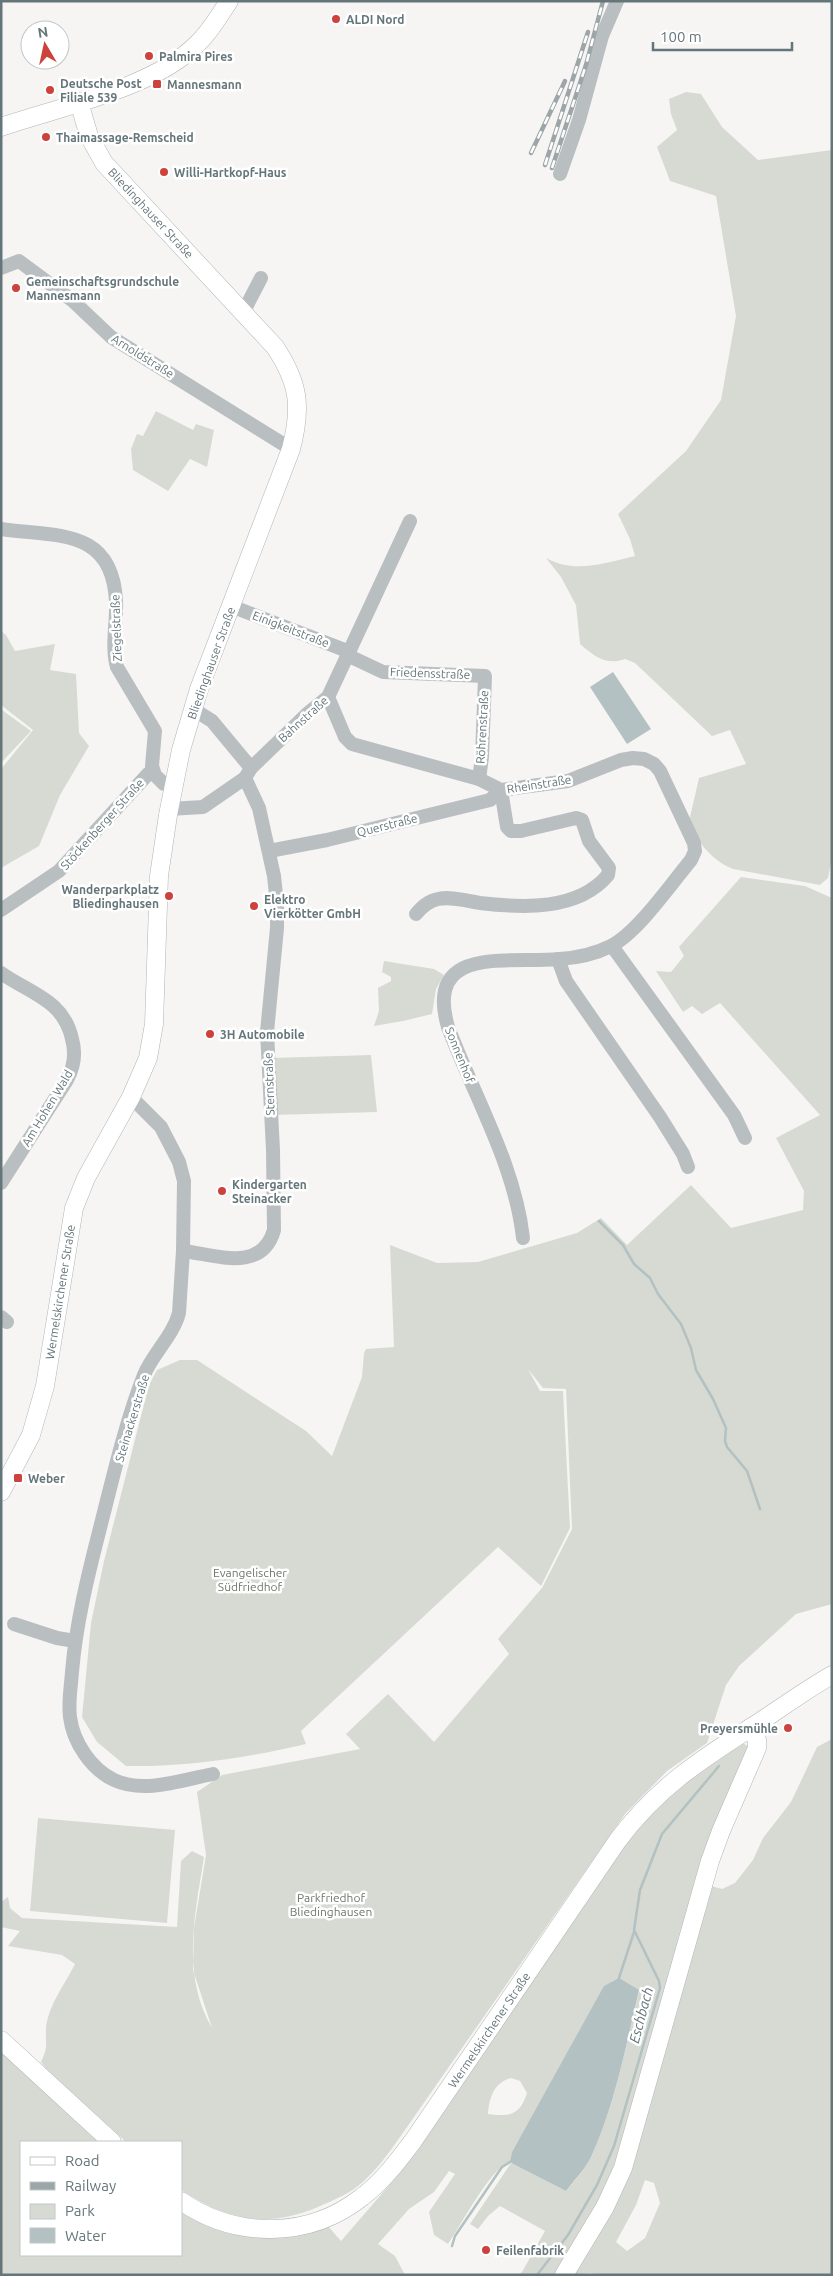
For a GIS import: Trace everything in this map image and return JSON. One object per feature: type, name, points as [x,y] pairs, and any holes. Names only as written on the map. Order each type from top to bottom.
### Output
[{"type":"main road","points":[[1,127],[153,75],[181,59],[207,33],[229,1]]},
{"type":"main road","name":"Bliedinghauser Straße","points":[[78,102],[88,136],[104,163],[272,343],[286,364],[299,405],[298,419],[291,449],[193,709],[174,786],[159,876],[152,1042],[146,1064],[132,1097]]},
{"type":"main road","name":"Wermelskirchener Straße","points":[[1,1492],[31,1434],[45,1386],[74,1208],[86,1178],[132,1097]]},
{"type":"main road","points":[[564,2275],[605,2207],[622,2168],[710,1861],[757,1748],[756,1740],[750,1728],[832,1675]]},
{"type":"main road","name":"Wermelskirchener Straße","points":[[182,2202],[205,2216],[226,2224],[275,2230],[318,2222],[345,2209],[362,2197],[382,2180],[413,2141],[632,1823],[660,1792],[680,1775],[750,1728]]},
{"type":"main road","points":[[1,2040],[111,2141]]},
{"type":"street","points":[[560,174],[579,120],[602,36],[617,1]]},
{"type":"street","name":"Arnoldstraße","points":[[1,268],[19,261],[73,301],[111,337],[291,449]]},
{"type":"street","points":[[244,311],[261,278]]},
{"type":"street","name":"Bahnstraße","points":[[169,809],[203,807],[248,773],[307,714],[328,697],[410,521]]},
{"type":"street","name":"Ziegelstraße","points":[[1,529],[68,536],[86,544],[104,561],[110,570],[115,592],[116,663],[124,682],[155,731],[153,771]]},
{"type":"street","name":"Einigkeitstraße","points":[[231,606],[349,654]]},
{"type":"street","name":"Friedensstraße","points":[[349,654],[383,672],[485,676]]},
{"type":"street","name":"Röhrenstraße","points":[[479,779],[482,757],[485,676]]},
{"type":"street","name":"Rheinstraße","points":[[328,697],[345,737],[352,744],[479,779],[501,790],[568,781],[621,760],[644,759],[654,764],[660,771],[694,844],[694,851]]},
{"type":"street","name":"Sternstraße","points":[[183,1251],[240,1258],[249,1257],[265,1249],[270,1242],[274,1230],[274,1150],[267,1032],[277,928],[276,891],[259,808],[248,773],[212,721],[193,709]]},
{"type":"street","points":[[153,771],[156,778],[164,784],[174,786]]},
{"type":"street","name":"Stöckenberger Straße","points":[[1,910],[60,871],[148,774],[153,771]]},
{"type":"street","points":[[416,914],[429,902],[444,898],[515,906],[561,902],[591,889],[608,875],[608,868],[589,841],[582,820],[576,818],[521,831],[511,831],[508,827],[501,790]]},
{"type":"street","name":"Querstraße","points":[[269,851],[318,842],[490,800],[501,790]]},
{"type":"street","name":"Sonnenhof","points":[[523,1238],[515,1200],[504,1165],[448,1027],[444,998],[448,983],[453,976],[471,964],[558,959],[591,953],[612,946],[647,912],[691,860],[694,851]]},
{"type":"street","points":[[612,946],[734,1115],[745,1138]]},
{"type":"street","points":[[558,959],[566,981],[660,1116],[683,1154],[688,1167]]},
{"type":"street","name":"Am Hohen Wald","points":[[1,973],[54,1005],[64,1016],[70,1030],[74,1051],[72,1067],[67,1080],[1,1183]]},
{"type":"street","name":"Steinackerstraße","points":[[132,1097],[161,1127],[179,1162],[184,1181],[183,1251],[176,1323],[144,1375],[109,1492],[90,1567],[75,1641],[70,1718],[82,1749],[101,1772],[126,1784],[139,1786],[213,1774]]},
{"type":"street","points":[[14,1624],[57,1638],[75,1641]]},
{"type":"green space","points":[[686,92],[701,94],[722,127],[758,160],[832,150],[832,857],[828,878],[820,885],[733,869],[717,860],[705,848],[686,819],[690,817],[699,778],[746,764],[730,730],[712,736],[635,663],[625,659],[612,661],[601,659],[580,644],[576,605],[561,577],[546,558],[568,565],[590,566],[635,556],[630,539],[618,514],[686,451],[721,400],[736,316],[716,196],[670,181],[657,147],[677,130],[671,114],[669,99]]},
{"type":"green space","points":[[156,411],[193,430],[196,424],[214,430],[207,467],[190,459],[168,491],[133,470],[131,449],[137,434],[143,436]]},
{"type":"green space","points":[[1,631],[6,635],[15,651],[55,644],[50,670],[76,674],[79,733],[89,746],[60,795],[39,846],[1,868],[1,769],[33,730],[1,705]]},
{"type":"green space","points":[[1,711],[31,731],[1,763]]},
{"type":"green space","points":[[741,877],[805,886],[832,898],[832,1604],[796,1614],[739,1666],[726,1685],[707,1743],[667,1771],[625,1814],[378,2166],[354,2189],[299,2214],[281,2218],[247,2218],[215,2208],[182,2191],[182,2141],[125,2141],[47,2070],[41,2062],[46,2048],[47,2020],[75,1964],[62,1955],[8,1946],[20,1931],[1,1927],[1,1902],[8,1897],[10,1908],[22,1918],[177,1927],[181,1861],[192,1851],[204,1857],[194,1928],[206,1855],[197,1792],[222,1775],[360,1749],[346,1734],[388,1694],[434,1742],[509,1654],[498,1639],[542,1588],[572,1529],[566,1389],[543,1388],[528,1369],[540,1391],[563,1391],[570,1528],[541,1586],[498,1547],[301,1731],[306,1744],[217,1761],[172,1765],[126,1766],[97,1742],[82,1717],[91,1623],[104,1561],[149,1385],[157,1370],[180,1360],[197,1360],[306,1431],[332,1456],[362,1377],[366,1349],[394,1347],[390,1245],[437,1263],[478,1262],[577,1233],[601,1218],[627,1245],[691,1185],[731,1228],[803,1210],[804,1191],[776,1138],[820,1115],[720,1003],[702,1014],[692,1006],[683,1012],[656,971],[671,972],[684,956],[679,947]],"holes":[[[195,1976],[212,2028],[202,2008]]]},
{"type":"green space","points":[[384,961],[434,969],[444,975],[436,989],[432,1014],[374,1026],[379,1011],[378,988],[391,981],[391,977],[382,972]]},
{"type":"green space","points":[[371,1055],[377,1112],[273,1115],[272,1058]]},
{"type":"green space","points":[[832,1739],[832,2275],[595,2275],[592,2273],[569,2275],[609,2209],[707,1885],[722,1889],[735,1883],[753,1860],[763,1838],[791,1802],[817,1747]],"holes":[[[645,2180],[654,2183],[660,2203],[645,2238],[627,2251],[616,2242],[636,2205]]]},
{"type":"green space","points":[[743,1743],[749,1747],[617,2170],[559,2275],[518,2275],[522,2272],[545,2231],[500,2206],[488,2216],[478,2229],[470,2224],[511,2163],[566,2191],[583,2171],[591,2157],[607,2117],[639,1991],[562,2063],[512,2152],[510,2161],[502,2166],[476,2198],[448,2244],[434,2235],[429,2212],[455,2174],[449,2171],[434,2192],[409,2209],[378,2244],[395,2256],[405,2275],[1,2275],[1,2049],[102,2141],[20,2141],[20,2256],[182,2256],[182,2211],[204,2222],[327,2225],[341,2241],[392,2182],[631,1833],[669,1792]],"holes":[[[511,2078],[520,2081],[527,2093],[521,2106],[513,2113],[502,2115],[488,2114],[491,2097],[500,2083],[505,2080]]]},
{"type":"green space","points":[[38,1818],[175,1830],[167,1923],[30,1911]]},
{"type":"water","points":[[613,672],[651,729],[627,744],[590,687]]},
{"type":"water","points":[[619,1978],[639,1990],[624,2054],[607,2117],[589,2162],[566,2191],[513,2164],[510,2161],[512,2152],[604,1986]]},
{"type":"waterway","points":[[599,1221],[623,1245],[634,1264],[650,1278],[658,1294],[681,1324],[691,1348],[696,1370],[713,1399],[726,1428],[725,1441],[727,1447],[747,1471],[760,1509]]},
{"type":"waterway","name":"Eschbach","points":[[537,2275],[568,2235],[597,2185],[614,2146],[660,1988],[659,1981],[634,1930],[640,1890],[662,1834],[719,1766]]},
{"type":"waterway","points":[[618,1981],[634,1932]]},
{"type":"waterway","points":[[452,2246],[455,2236],[502,2167],[513,2160]]},
{"type":"railway","points":[[552,168],[586,65],[603,1]]},
{"type":"railway","points":[[545,165],[588,32]]},
{"type":"railway","points":[[531,153],[565,81]]},
{"type":"place","name":"ALDI Nord","points":[[336,19]]},
{"type":"place","name":"Palmira Pires","points":[[149,56]]},
{"type":"place","name":"Mannesmann","points":[[157,84]]},
{"type":"place","name":"Deutsche Post Filiale 539","points":[[50,90]]},
{"type":"place","name":"Thaimassage-Remscheid","points":[[46,137]]},
{"type":"place","name":"Willi-Hartkopf-Haus","points":[[164,172]]},
{"type":"place","name":"Gemeinschaftsgrundschule Mannesmann","points":[[16,288]]},
{"type":"place","name":"Wanderparkplatz Bliedinghausen","points":[[169,896]]},
{"type":"place","name":"Elektro Vierkötter GmbH","points":[[254,906]]},
{"type":"place","name":"3H Automobile","points":[[210,1034]]},
{"type":"place","name":"Kindergarten Steinacker","points":[[222,1191]]},
{"type":"place","name":"Weber","points":[[18,1478]]},
{"type":"place","name":"Preyersmühle","points":[[788,1728]]},
{"type":"place","name":"Feilenfabrik","points":[[486,2250]]},
{"type":"park label","name":"Evangelischer Südfriedhof","points":[[250,1579]]},
{"type":"park label","name":"Parkfriedhof Bliedinghausen","points":[[331,1904]]}]
